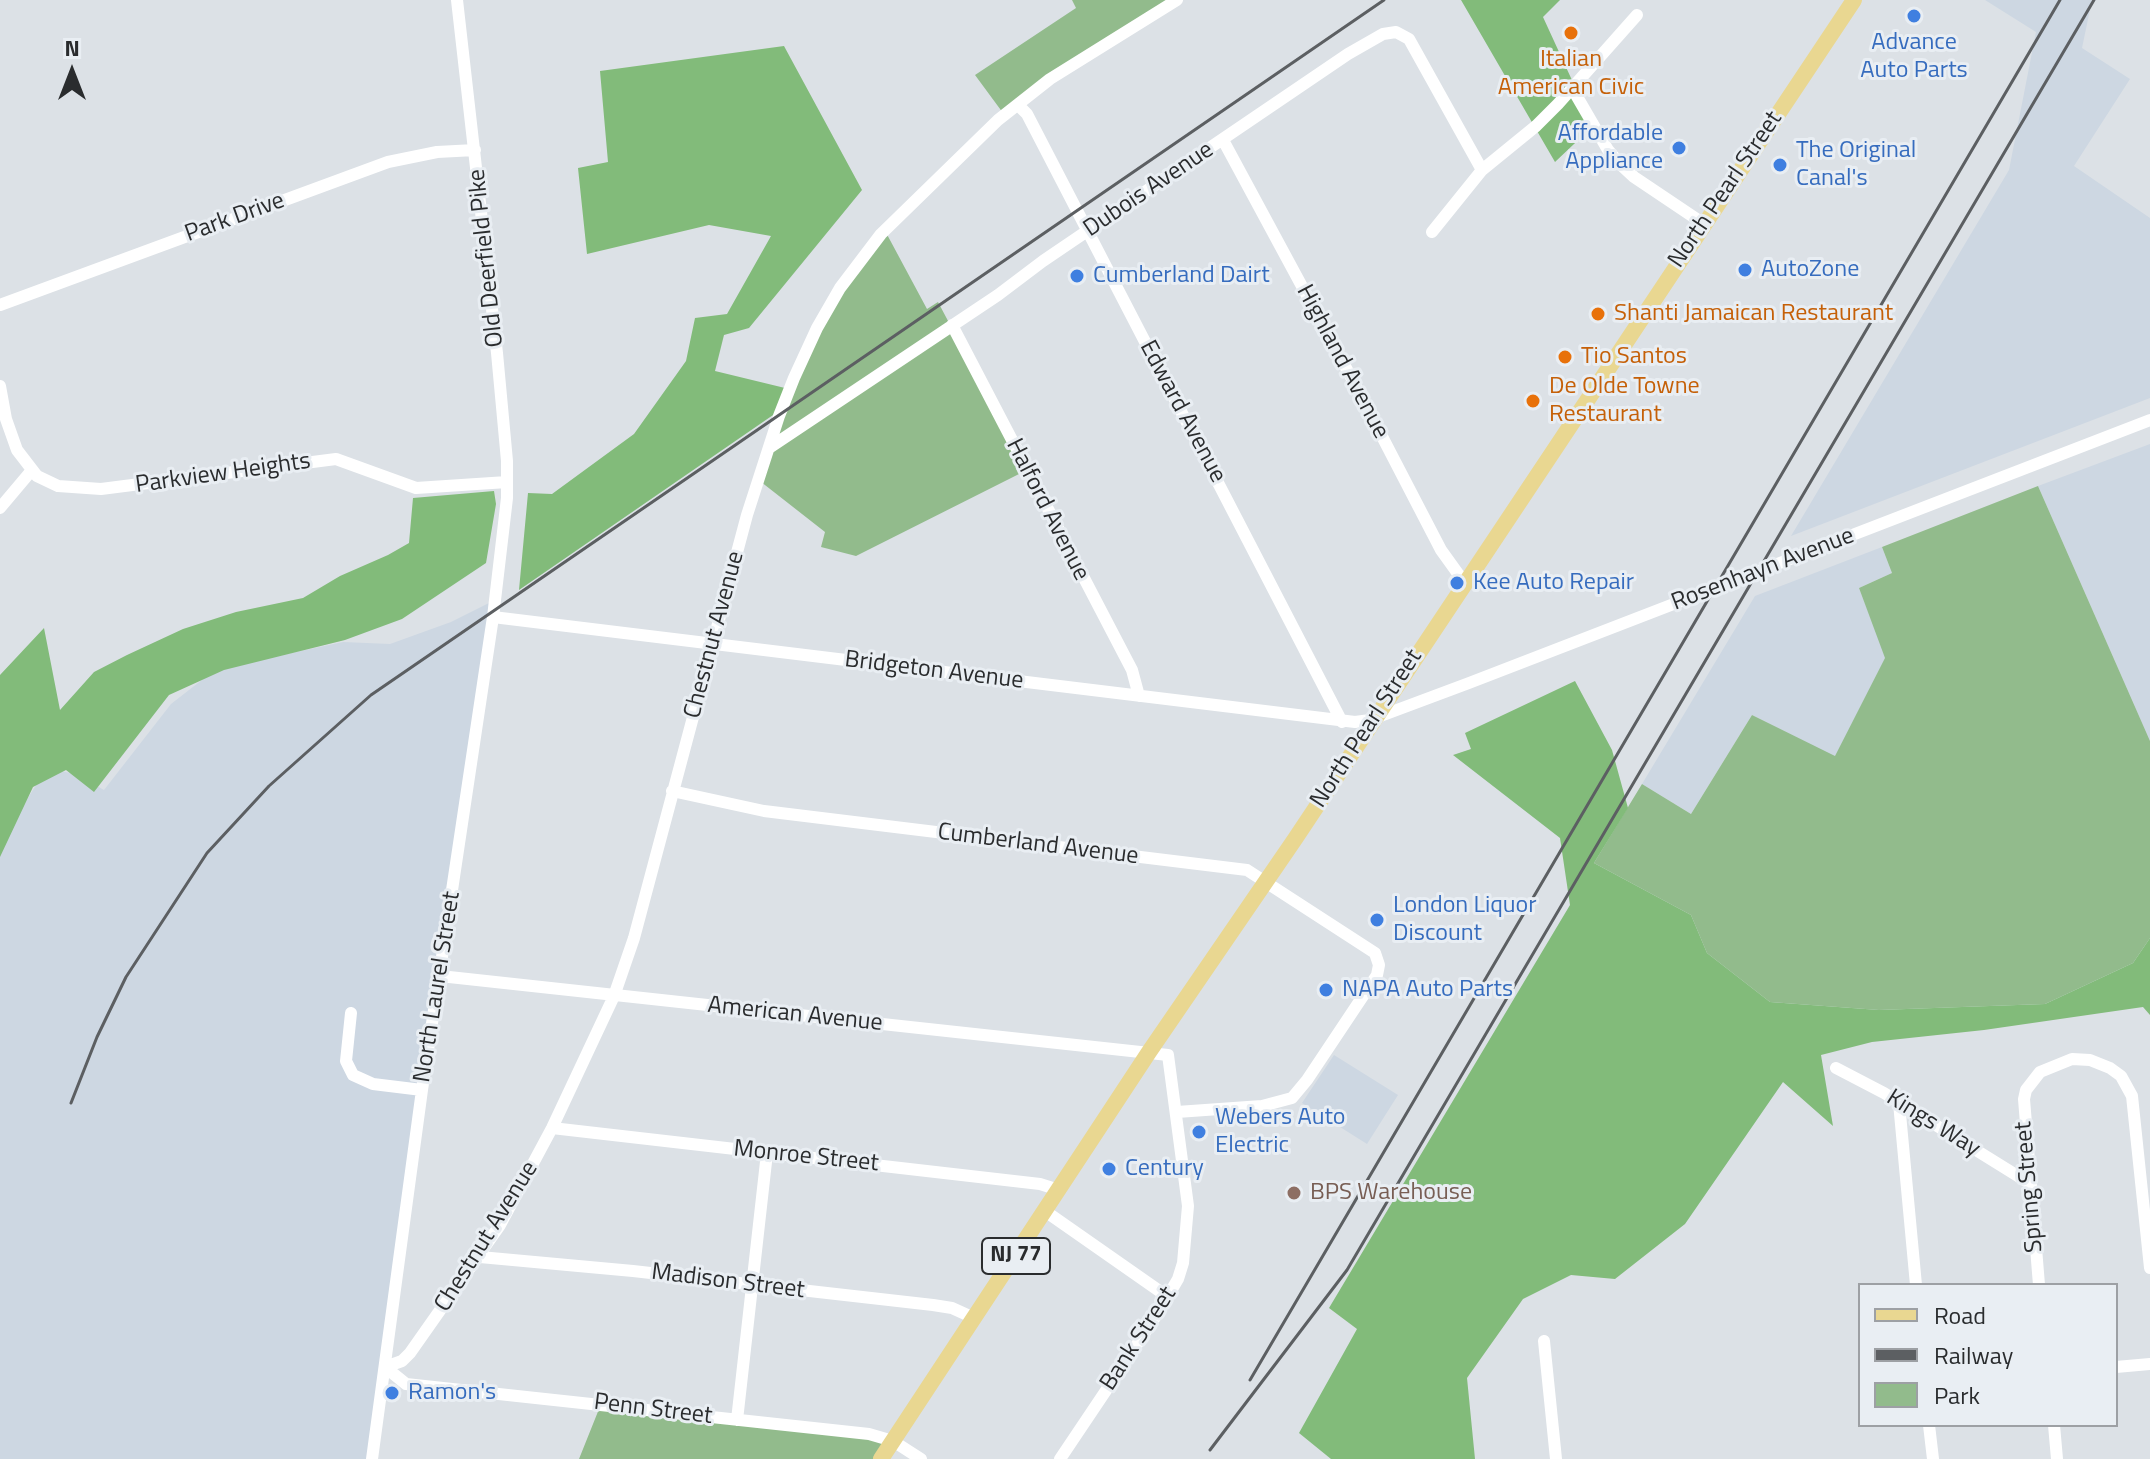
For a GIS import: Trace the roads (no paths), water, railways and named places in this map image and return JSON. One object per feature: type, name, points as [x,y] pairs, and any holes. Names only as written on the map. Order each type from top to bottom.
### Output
[{"type":"main road","name":"North Pearl Street","points":[[881,1459],[1149,1052],[1267,881],[1854,0]]},
{"type":"street","name":"Old Deerfield Pike","points":[[457,0],[497,353],[507,482],[505,516]]},
{"type":"street","name":"Chestnut Avenue","points":[[385,1367],[402,1361],[410,1353],[500,1225],[552,1128],[614,996],[634,938],[747,515],[794,378],[840,288],[881,234],[1018,105],[1050,79],[1177,0]]},
{"type":"street","points":[[1432,232],[1482,170],[1536,126],[1637,15]]},
{"type":"street","name":"Dubois Avenue","points":[[769,448],[1383,34],[1396,32],[1409,39],[1482,170]]},
{"type":"street","points":[[1572,88],[1608,150],[1619,163],[1634,177],[1704,224]]},
{"type":"street","name":"Edward Avenue","points":[[1018,105],[1027,114],[1342,722]]},
{"type":"street","name":"Highland Avenue","points":[[1223,140],[1441,550],[1464,582]]},
{"type":"street","name":"Park Drive","points":[[0,305],[388,162],[437,152],[475,150]]},
{"type":"street","name":"Halford Avenue","points":[[952,325],[1132,670],[1139,696]]},
{"type":"street","points":[[0,386],[6,419],[17,450],[32,470],[0,508]]},
{"type":"street","name":"Rosenhayn Avenue","points":[[1374,718],[2150,420]]},
{"type":"street","name":"Parkview Heights","points":[[32,470],[42,479],[58,486],[101,489],[336,459],[416,488],[507,482]]},
{"type":"street","name":"North Laurel Street","points":[[372,1459],[505,516]]},
{"type":"street","name":"Bridgeton Avenue","points":[[493,617],[1342,722],[1374,718]]},
{"type":"street","name":"Cumberland Avenue","points":[[672,791],[764,811],[1247,870],[1368,946],[1378,958],[1377,975],[1292,1098],[1262,1106],[1177,1112]]},
{"type":"street","name":"American Avenue","points":[[440,976],[1149,1052]]},
{"type":"street","points":[[351,1013],[346,1061],[353,1075],[373,1084],[422,1090]]},
{"type":"street","name":"Bank Street","points":[[1060,1459],[1168,1297],[1183,1263],[1188,1219],[1184,1163],[1168,1055],[1149,1052]]},
{"type":"street","name":"Spring Street","points":[[2039,1283],[2024,1111],[2026,1090],[2040,1072],[2063,1061],[2080,1058],[2110,1068],[2121,1076],[2132,1096],[2150,1268]]},
{"type":"street","name":"Kings Way","points":[[1836,1068],[2029,1183]]},
{"type":"street","points":[[1899,1103],[1916,1283]]},
{"type":"street","name":"Monroe Street","points":[[552,1128],[1040,1184],[1059,1190]]},
{"type":"street","points":[[737,1420],[767,1153]]},
{"type":"street","points":[[1045,1211],[1168,1297]]},
{"type":"street","name":"Madison Street","points":[[480,1257],[933,1305],[952,1308],[974,1318]]},
{"type":"street","points":[[1544,1341],[1556,1459]]},
{"type":"street","points":[[2118,1367],[2150,1364]]},
{"type":"street","name":"Penn Street","points":[[385,1367],[406,1384],[869,1434],[893,1441],[921,1459]]},
{"type":"street","points":[[1929,1427],[1933,1459]]},
{"type":"street","points":[[2054,1427],[2057,1459]]},
{"type":"railway","points":[[71,1103],[97,1037],[126,977],[207,853],[269,786],[371,695],[1384,0]]},
{"type":"railway","points":[[1250,1380],[2060,0]]},
{"type":"railway","points":[[1210,1450],[1347,1270],[2094,0]]},
{"type":"place","name":"Advance Auto Parts","points":[[1914,16]]},
{"type":"place","name":"Italian American Civic","points":[[1571,33]]},
{"type":"place","name":"Affordable Appliance","points":[[1679,148]]},
{"type":"place","name":"The Original Canal's","points":[[1780,165]]},
{"type":"place","name":"AutoZone","points":[[1745,270]]},
{"type":"place","name":"Cumberland Dairt","points":[[1077,276]]},
{"type":"place","name":"Shanti Jamaican Restaurant","points":[[1598,314]]},
{"type":"place","name":"Tio Santos","points":[[1565,357]]},
{"type":"place","name":"De Olde Towne Restaurant","points":[[1533,401]]},
{"type":"place","name":"Kee Auto Repair","points":[[1457,583]]},
{"type":"place","name":"London Liquor Discount","points":[[1377,920]]},
{"type":"place","name":"NAPA Auto Parts","points":[[1326,990]]},
{"type":"place","name":"Webers Auto Electric","points":[[1199,1132]]},
{"type":"place","name":"Century","points":[[1109,1169]]},
{"type":"place","name":"BPS Warehouse","points":[[1294,1193]]},
{"type":"place","name":"Ramon's","points":[[392,1393]]}]
